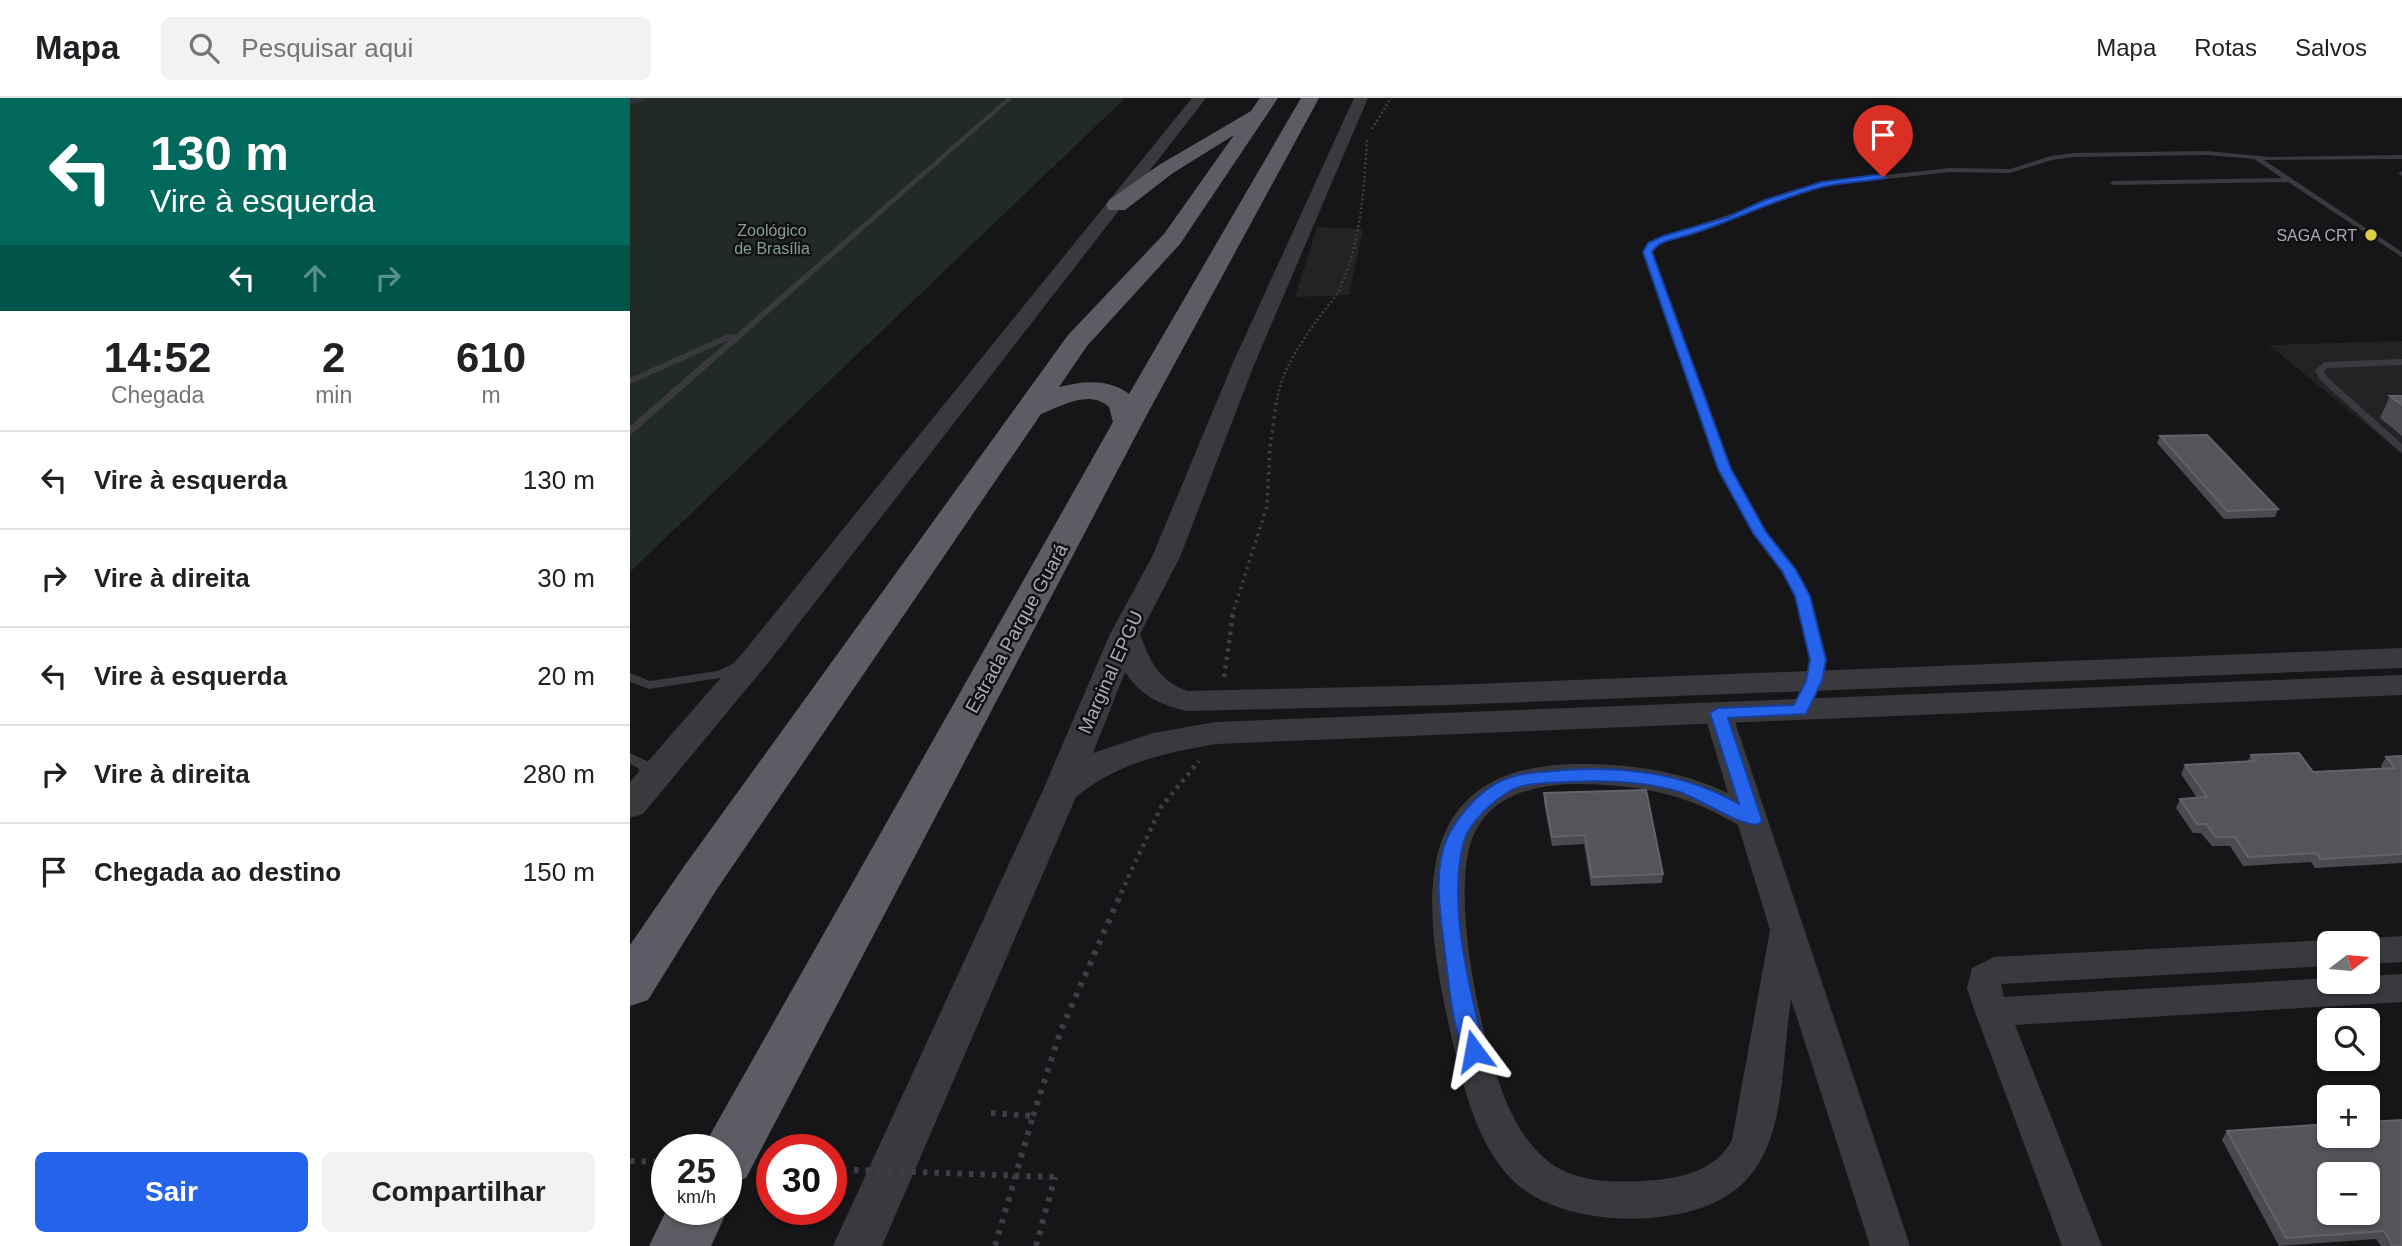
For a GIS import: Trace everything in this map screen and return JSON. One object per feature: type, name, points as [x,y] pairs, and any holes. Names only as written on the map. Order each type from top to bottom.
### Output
[{"type":"highway","name":"Estrada Parque Guará","points":[[740,1134],[1128,422],[1310,98]]},
{"type":"highway","points":[[1117,205],[1166,169],[1264,105]]},
{"type":"highway","points":[[630,985],[701,877],[1077,341],[1172,239],[1264,105]]},
{"type":"highway","points":[[1033,407],[1053,397],[1098,391],[1112,394],[1123,403],[1128,422]]},
{"type":"highway","points":[[680,1246],[691,1225]]},
{"type":"street","points":[[630,805],[757,656],[1117,205],[1199,98]]},
{"type":"street","name":"Marginal EPGU","points":[[857,1246],[1061,790],[1125,634],[1166,557],[1243,365],[1362,98]]},
{"type":"street","points":[[1125,634],[1135,667],[1163,695],[1186,701],[1448,695],[2402,658]]},
{"type":"street","points":[[1061,790],[1080,773],[1115,754],[1161,741],[1216,733],[2402,685]]},
{"type":"street","points":[[1718,713],[1890,1246]]},
{"type":"street","points":[[1753,820],[1716,799],[1686,787],[1653,778],[1601,774],[1536,778],[1505,786],[1468,818],[1455,839],[1449,875],[1451,934],[1459,986],[1484,1090],[1497,1123],[1517,1156],[1542,1179],[1578,1195],[1618,1201],[1662,1198],[1698,1191],[1725,1178],[1746,1153],[1756,1120],[1786,930]]},
{"type":"street","points":[[2380,950],[2402,949]]},
{"type":"street","points":[[2082,1246],[1992,1012],[1984,988],[1984,978],[1994,971],[2317,954]]},
{"type":"street","points":[[1992,1012],[2402,988]]},
{"type":"lane","points":[[630,431],[1010,98]]},
{"type":"lane","points":[[1800,710],[1814,681],[1818,660],[1802,596],[1789,570],[1760,533],[1724,469],[1648,252],[1651,245],[1731,219],[1768,202],[1822,184],[1852,180],[1950,170],[2010,170],[2074,155],[2220,153],[2256,158],[2402,157]]},
{"type":"lane","points":[[2256,158],[2402,255]]},
{"type":"lane","points":[[2113,183],[2288,180]]},
{"type":"lane","points":[[630,381],[744,330]]},
{"type":"lane","points":[[2402,362],[2325,365],[2319,370],[2323,378],[2402,449]]},
{"type":"lane","points":[[630,688],[720,674],[757,656]]},
{"type":"lane","points":[[630,677],[649,685]]},
{"type":"lane","points":[[630,758],[643,765],[651,783]]},
{"type":"path","points":[[1220,699],[1234,605],[1268,506],[1270,447],[1280,381],[1309,331],[1340,289],[1360,217],[1367,138],[1391,98]]},
{"type":"path","points":[[995,1246],[1061,1030],[1161,807],[1205,754],[1216,733]]},
{"type":"path","points":[[991,1112],[1033,1116]]},
{"type":"path","points":[[630,1161],[651,1162]]},
{"type":"path","points":[[847,1170],[1055,1177],[1036,1246]]},
{"type":"shaded area","points":[[1317,227],[1363,229],[1349,295],[1295,297]]},
{"type":"shaded area","points":[[2402,341],[2402,454],[2269,345]]},
{"type":"green space","name":"Zoológico de Brasília","points":[[630,98],[1125,98],[630,572]]},
{"type":"building","points":[[2390,396],[2402,396],[2402,405]]},
{"type":"building","points":[[2207,435],[2278,509],[2227,511],[2160,436]]},
{"type":"building","points":[[2299,753],[2313,772],[2395,768],[2386,757],[2402,756],[2402,854],[2320,859],[2317,853],[2248,857],[2235,837],[2216,837],[2206,824],[2197,824],[2180,799],[2207,797],[2185,765],[2255,761],[2251,755]]},
{"type":"building","points":[[1646,790],[1663,874],[1592,877],[1585,835],[1552,837],[1544,793]]},
{"type":"building","points":[[2402,1120],[2402,1246],[2393,1246],[2384,1231],[2286,1238],[2227,1131],[2317,1125],[2317,1148],[2380,1148],[2380,1121]]},
{"type":"waterway","points":[[630,102],[642,98]]},
{"type":"place","name":"SAGA CRT","points":[[2371,235]]},
{"type":"route","points":[[1474,1051],[1459,986],[1450,914],[1449,875],[1455,839],[1468,818],[1486,799],[1505,786],[1536,778],[1601,774],[1653,778],[1686,787],[1716,799],[1753,820],[1718,713],[1800,710],[1814,681],[1818,660],[1802,596],[1789,570],[1760,533],[1724,469],[1648,252],[1651,245],[1731,219],[1768,202],[1822,184],[1883,177]]}]
